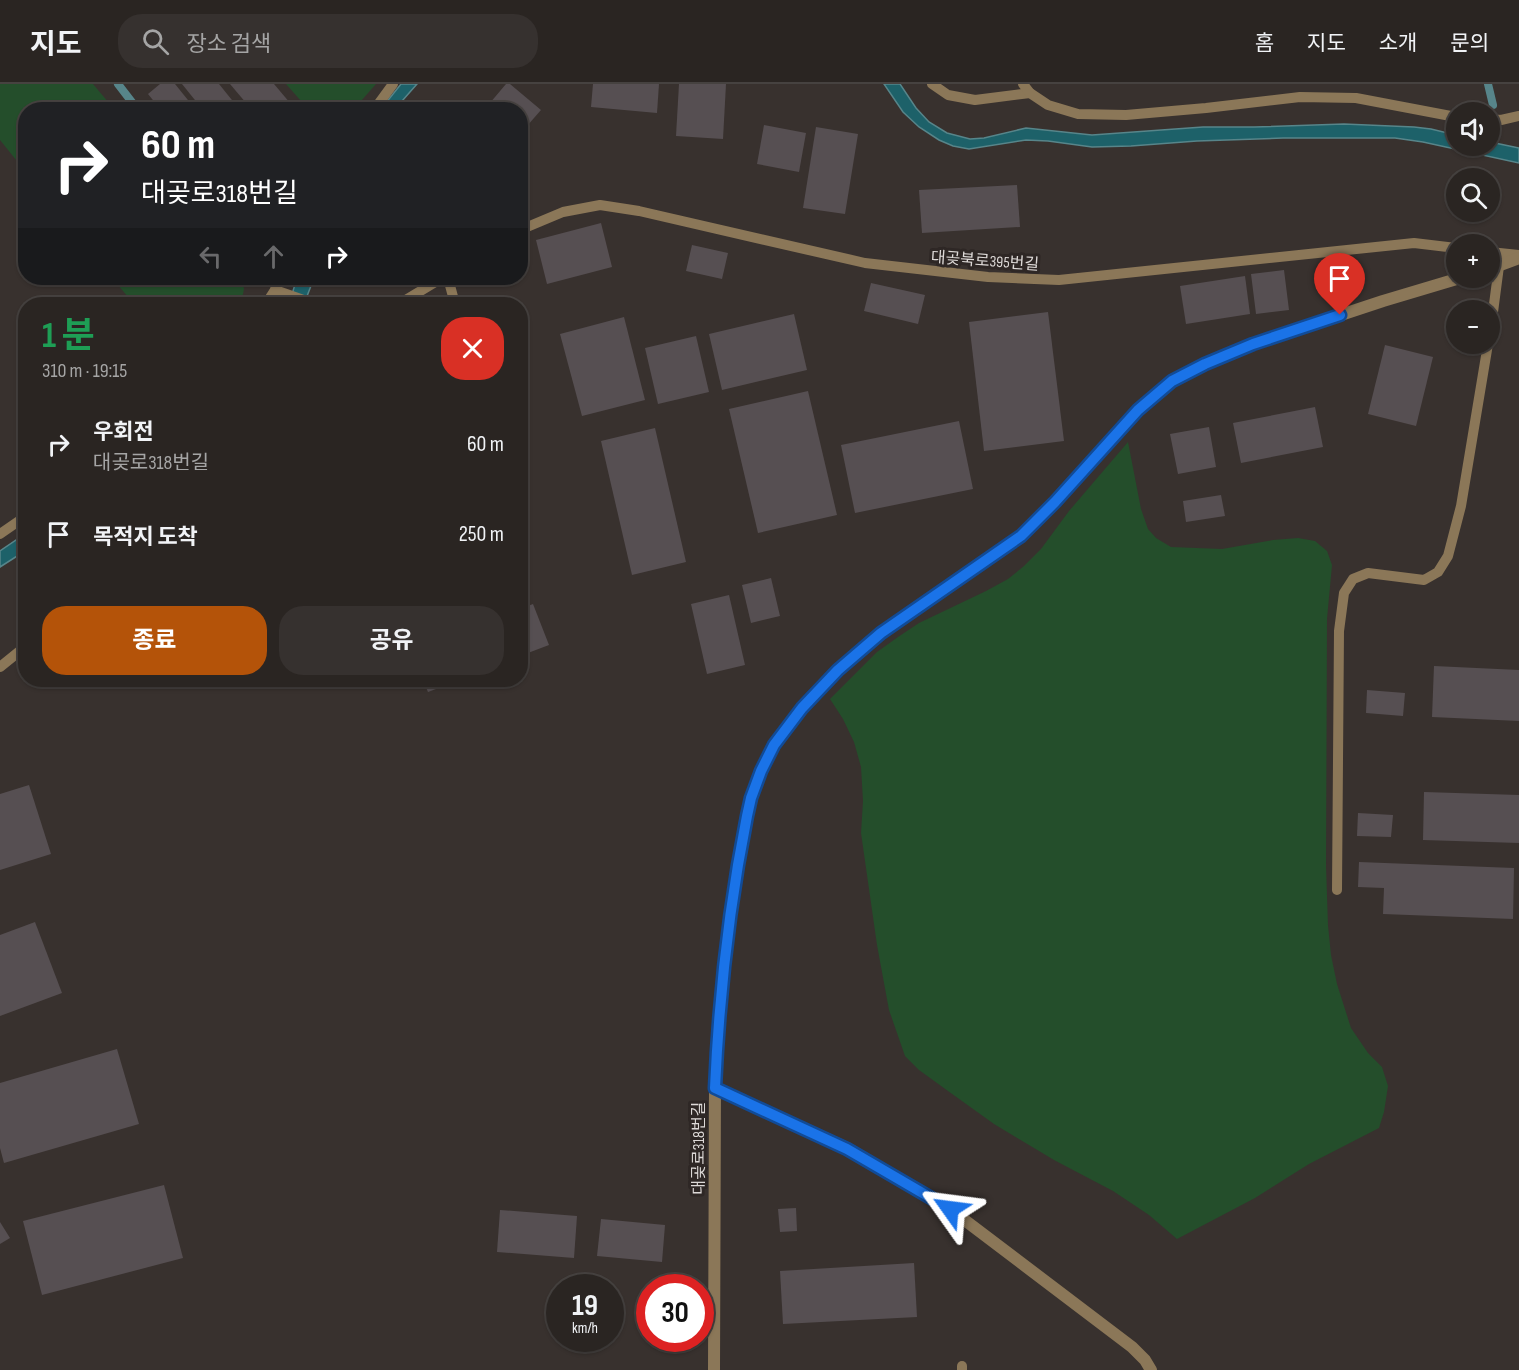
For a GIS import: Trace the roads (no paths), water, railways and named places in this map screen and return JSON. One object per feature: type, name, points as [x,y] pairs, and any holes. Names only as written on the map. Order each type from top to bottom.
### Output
[{"type":"street","points":[[1500,265],[1519,257]]},
{"type":"street","name":"대곶로318번길","points":[[714,1370],[715,1088],[718,1016],[743,835],[751,798],[774,745],[809,701],[838,670],[881,633],[1021,536],[1138,410],[1172,381],[1253,344],[1446,282]]},
{"type":"street","points":[[715,1088],[847,1149],[950,1209],[1132,1347],[1151,1370]]},
{"type":"lane","points":[[380,102],[393,84]]},
{"type":"lane","points":[[932,84],[948,95],[975,100],[1027,89],[1048,105],[1078,114],[1126,115],[1300,97],[1356,98],[1446,115]]},
{"type":"lane","points":[[1500,120],[1519,116]]},
{"type":"lane","name":"대곶북로395번길","points":[[528,227],[563,212],[600,205],[639,211],[865,263],[987,277],[1059,280],[1414,243],[1446,247]]},
{"type":"lane","points":[[1500,254],[1519,257]]},
{"type":"lane","points":[[270,297],[277,285]]},
{"type":"lane","points":[[411,297],[430,285]]},
{"type":"lane","points":[[275,290],[296,297]]},
{"type":"lane","points":[[1337,890],[1339,631],[1344,593],[1353,579],[1368,573],[1424,580],[1438,572],[1448,556],[1461,506],[1486,354]]},
{"type":"lane","points":[[0,534],[18,522]]},
{"type":"lane","points":[[0,667],[18,652]]},
{"type":"water","points":[[401,84],[417,84],[401,102],[387,102]]},
{"type":"water","points":[[884,84],[900,84],[916,108],[929,122],[947,133],[970,139],[1026,128],[1092,135],[1203,127],[1344,124],[1431,129],[1446,133],[1446,147],[1395,138],[1283,138],[1092,147],[1026,140],[969,149],[939,140],[919,127],[903,112]]},
{"type":"water","points":[[1500,144],[1519,148],[1519,163],[1487,156],[1500,156]]},
{"type":"water","points":[[295,285],[311,285],[307,297],[291,297]]},
{"type":"water","points":[[18,539],[18,555],[0,567],[0,551]]},
{"type":"waterway","points":[[118,84],[132,102]]},
{"type":"waterway","points":[[1488,84],[1492,102]]}]
